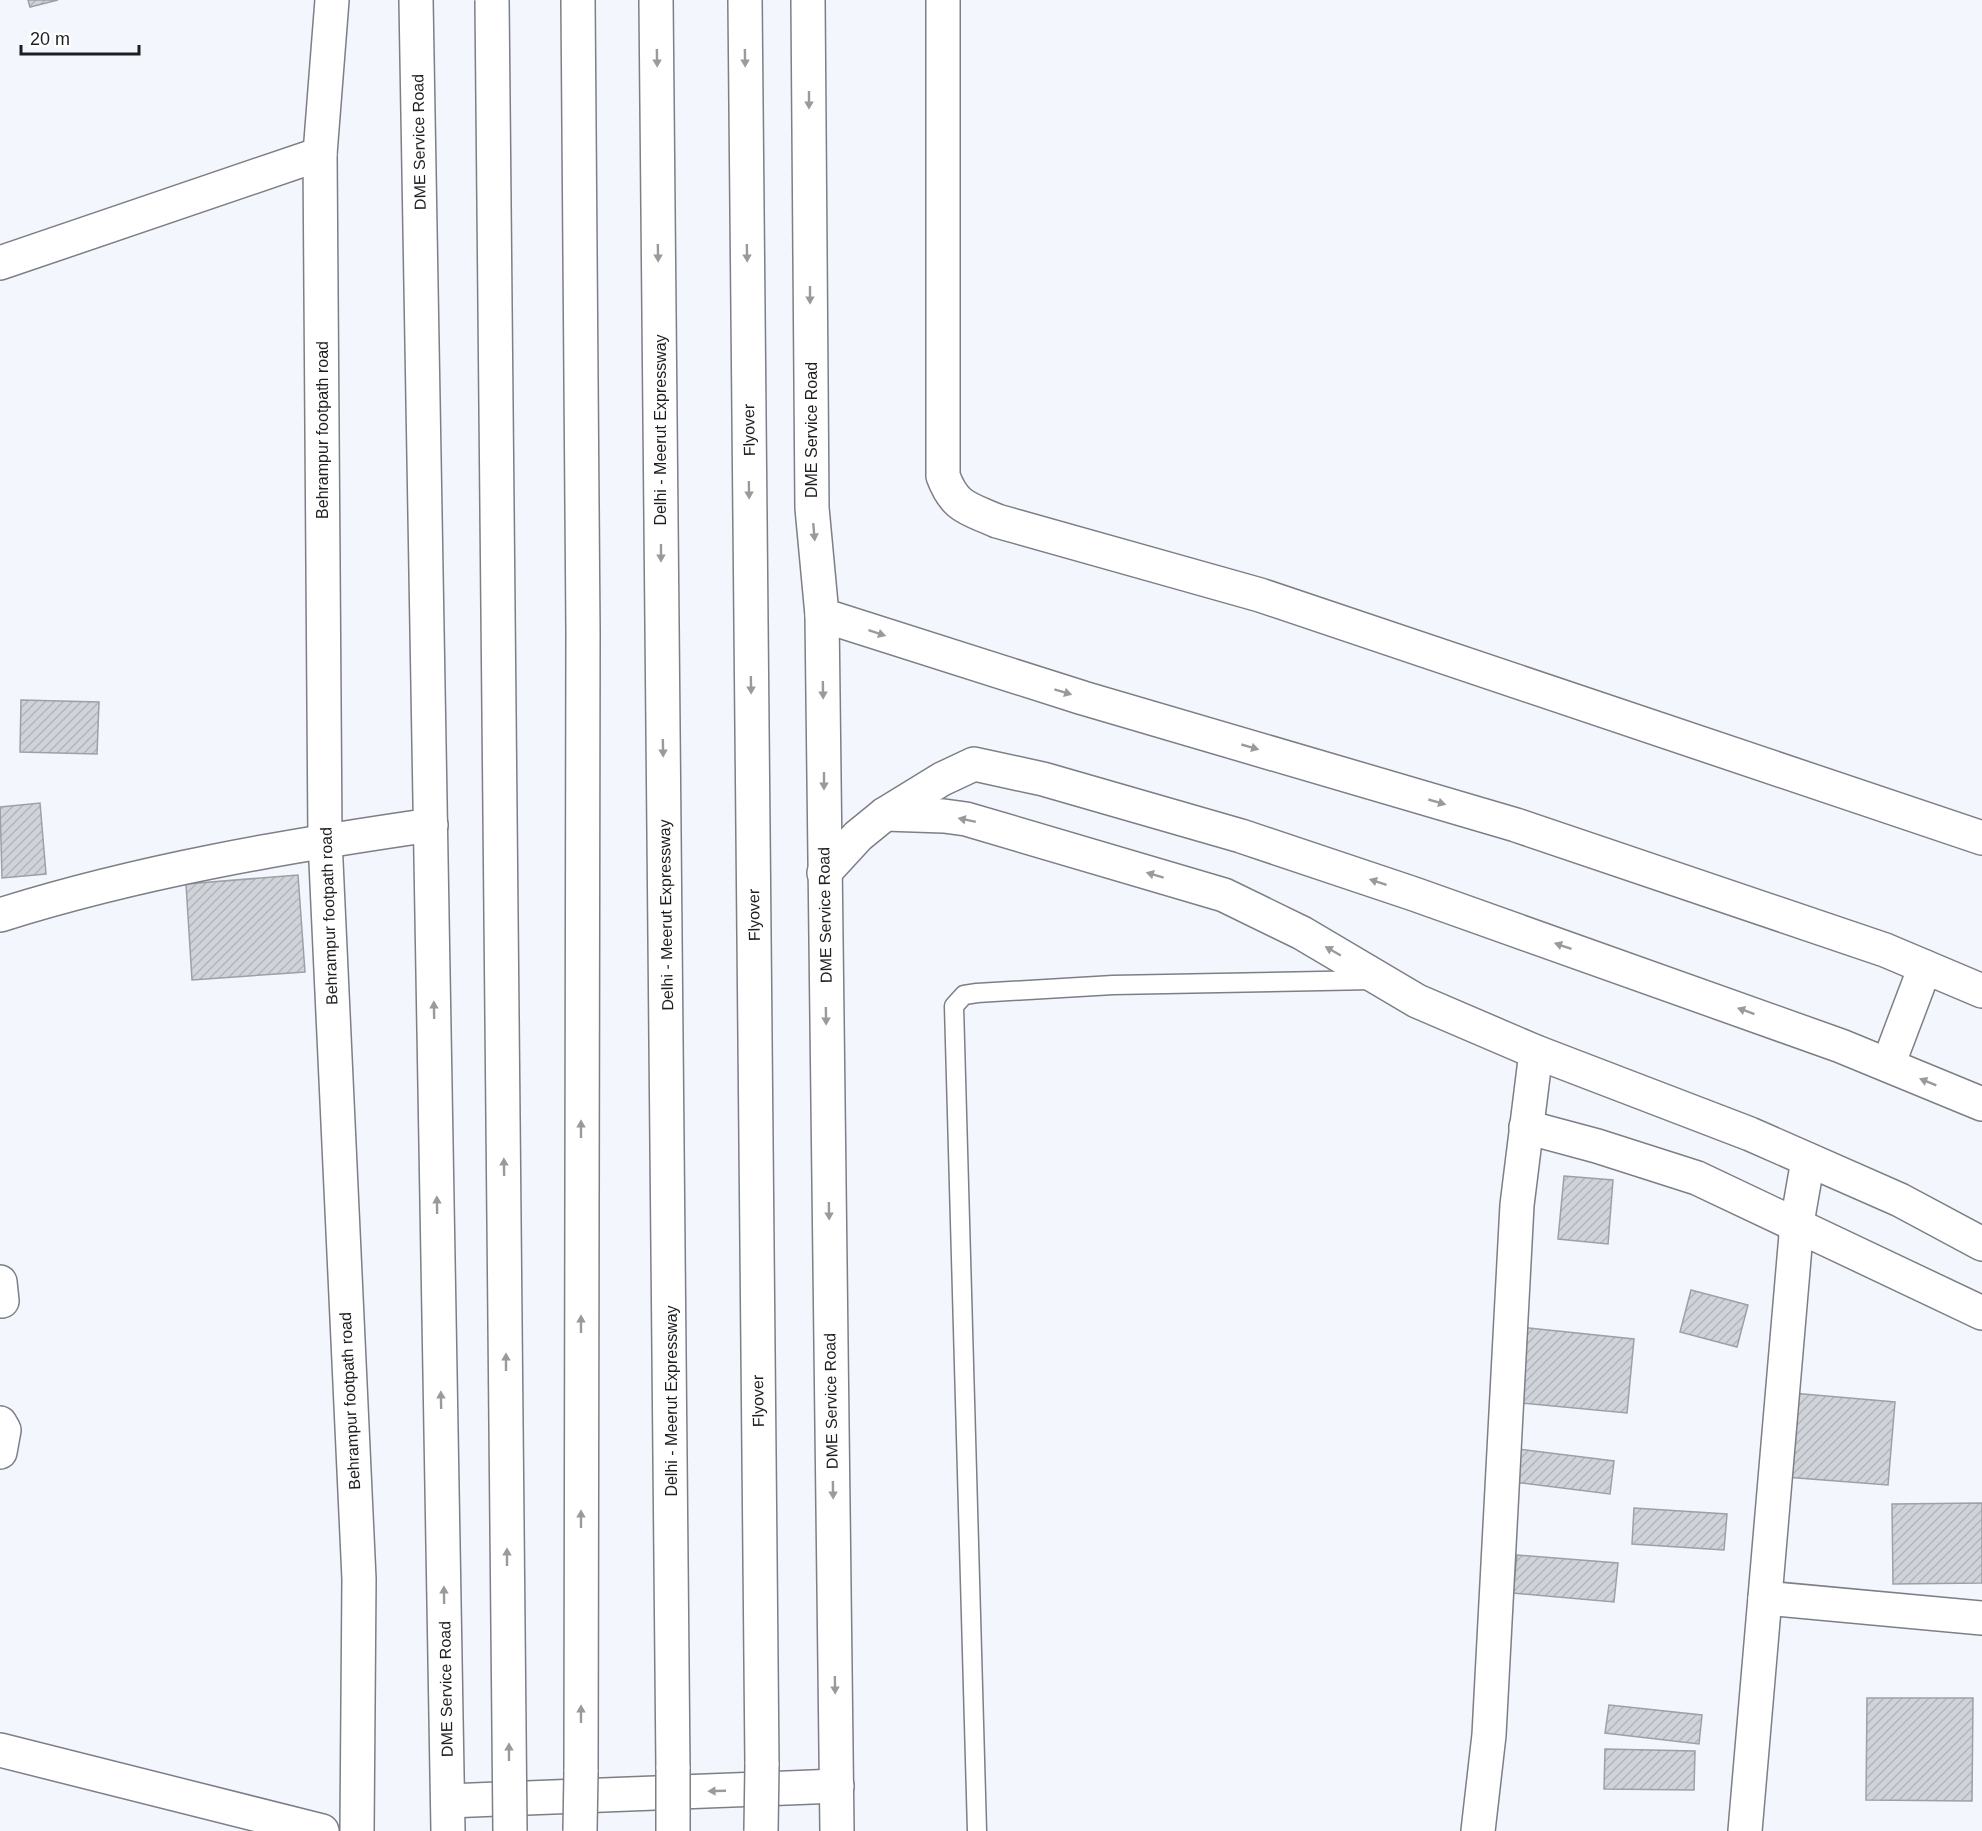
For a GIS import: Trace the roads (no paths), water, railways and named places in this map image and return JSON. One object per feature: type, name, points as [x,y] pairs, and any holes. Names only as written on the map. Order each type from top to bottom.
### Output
[{"type":"main road","name":"Behrampur footpath road","points":[[332,0],[320,154],[325,840],[359,1579],[357,1831]]},
{"type":"main road","name":"DME Service Road","points":[[416,0],[448,1816]]},
{"type":"main road","points":[[492,0],[510,1831]]},
{"type":"main road","points":[[578,0],[584,632],[580,1831]]},
{"type":"main road","name":"Delhi - Meerut Expressway","points":[[656,0],[673,1831]]},
{"type":"main road","name":"Flyover","points":[[745,0],[761,1831]]},
{"type":"main road","name":"DME Service Road","points":[[808,0],[812,508],[822,615],[837,1831]]},
{"type":"main road","points":[[943,0],[943,477],[950,496],[964,507],[997,520],[1260,595],[1982,838]]},
{"type":"main road","points":[[0,263],[320,154]]},
{"type":"main road","points":[[822,615],[1083,699],[1516,825],[1886,950],[1982,992]]},
{"type":"main road","points":[[824,873],[858,836],[885,814],[942,779],[974,764],[1043,779],[1241,837],[1414,894],[1645,975],[1888,1065],[1982,1104]]},
{"type":"main road","points":[[885,814],[966,819],[1224,895],[1302,933],[1417,1001],[1536,1052],[1749,1134],[1900,1200],[1982,1244]]},
{"type":"main road","points":[[0,915],[71,893],[325,840],[430,825]]},
{"type":"main road","points":[[1888,1065],[1925,967]]},
{"type":"main road","points":[[1478,1831],[1489,1735],[1516,1205],[1536,1052]]},
{"type":"main road","points":[[1526,1127],[1597,1146],[1697,1178],[1797,1223],[1982,1313]]},
{"type":"main road","points":[[1745,1831],[1797,1223],[1808,1160]]},
{"type":"main road","points":[[0,1423],[4,1430],[0,1452]]},
{"type":"main road","points":[[1765,1598],[1982,1618]]},
{"type":"main road","points":[[0,1750],[322,1831]]},
{"type":"main road","points":[[448,1816],[837,1786]]},
{"type":"lane","points":[[977,1831],[954,1006],[964,995],[977,993],[1090,986],[1384,980]]}]
